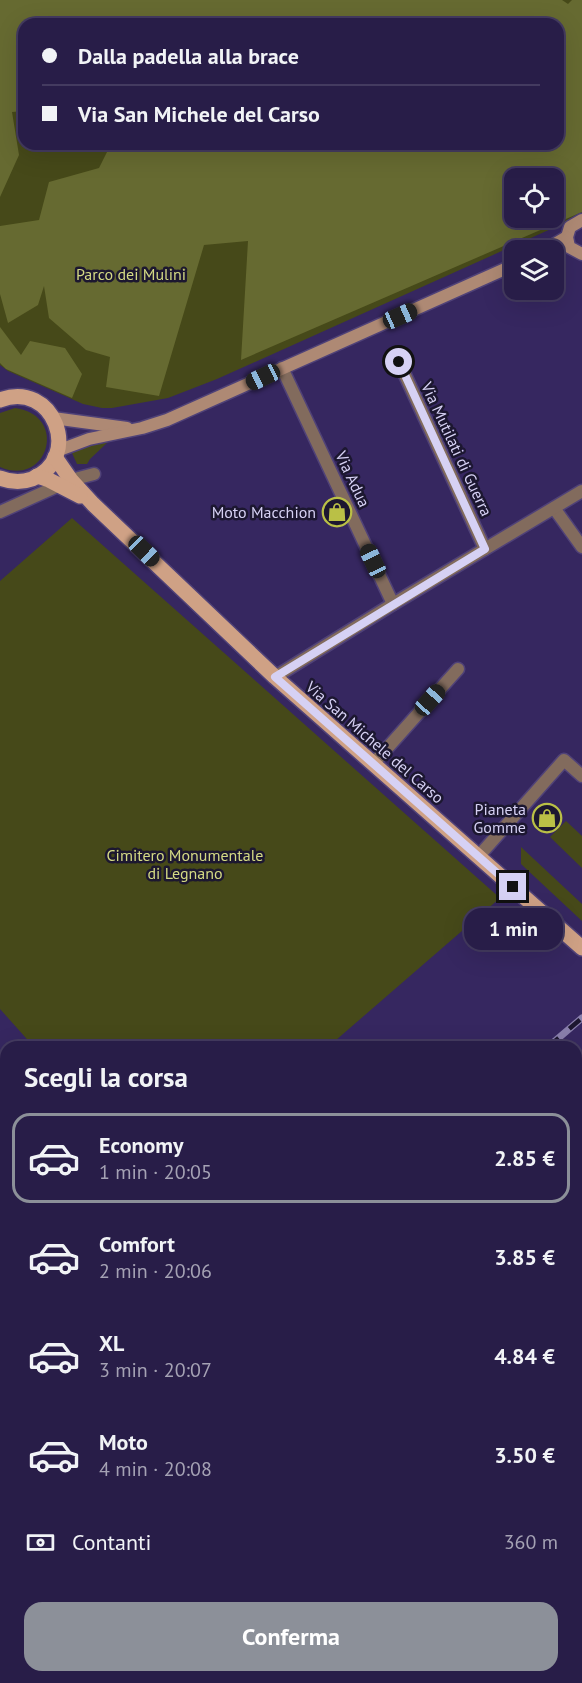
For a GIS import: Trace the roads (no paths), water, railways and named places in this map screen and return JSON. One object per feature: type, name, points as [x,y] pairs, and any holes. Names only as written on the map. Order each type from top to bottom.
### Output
[{"type":"main road","points":[[0,478],[16,482],[37,476],[46,470],[56,454],[59,440],[53,418],[38,402],[28,398],[2,398]]},
{"type":"main road","name":"Via San Michele del Carso","points":[[56,454],[65,482]]},
{"type":"main road","name":"Via San Michele del Carso","points":[[37,476],[65,482],[93,504],[275,677],[582,948]]},
{"type":"street","points":[[568,242],[570,226],[582,220]]},
{"type":"street","points":[[564,243],[568,242]]},
{"type":"street","points":[[564,244],[568,242]]},
{"type":"street","points":[[568,242],[582,254]]},
{"type":"street","points":[[56,454],[89,439],[167,420],[504,269]]},
{"type":"street","name":"Via Mutilati di Guerra","points":[[399,362],[485,549]]},
{"type":"street","name":"Via Adua","points":[[282,368],[393,604]]},
{"type":"street","points":[[53,418],[137,429]]},
{"type":"street","points":[[0,512],[65,482],[94,474]]},
{"type":"street","points":[[275,677],[582,490]]},
{"type":"street","points":[[554,508],[582,547]]},
{"type":"street","points":[[373,764],[458,669]]},
{"type":"street","points":[[478,856],[564,760],[582,776]]},
{"type":"railway","points":[[555,1041],[582,1018]]},
{"type":"place","name":"Moto Macchion","points":[[337,512]]},
{"type":"place","name":"Pianeta Gomme","points":[[547,818]]},
{"type":"park label","name":"Parco dei Mulini","points":[[131,274]]},
{"type":"park label","name":"Cimitero Monumentale di Legnano","points":[[185,864]]}]
